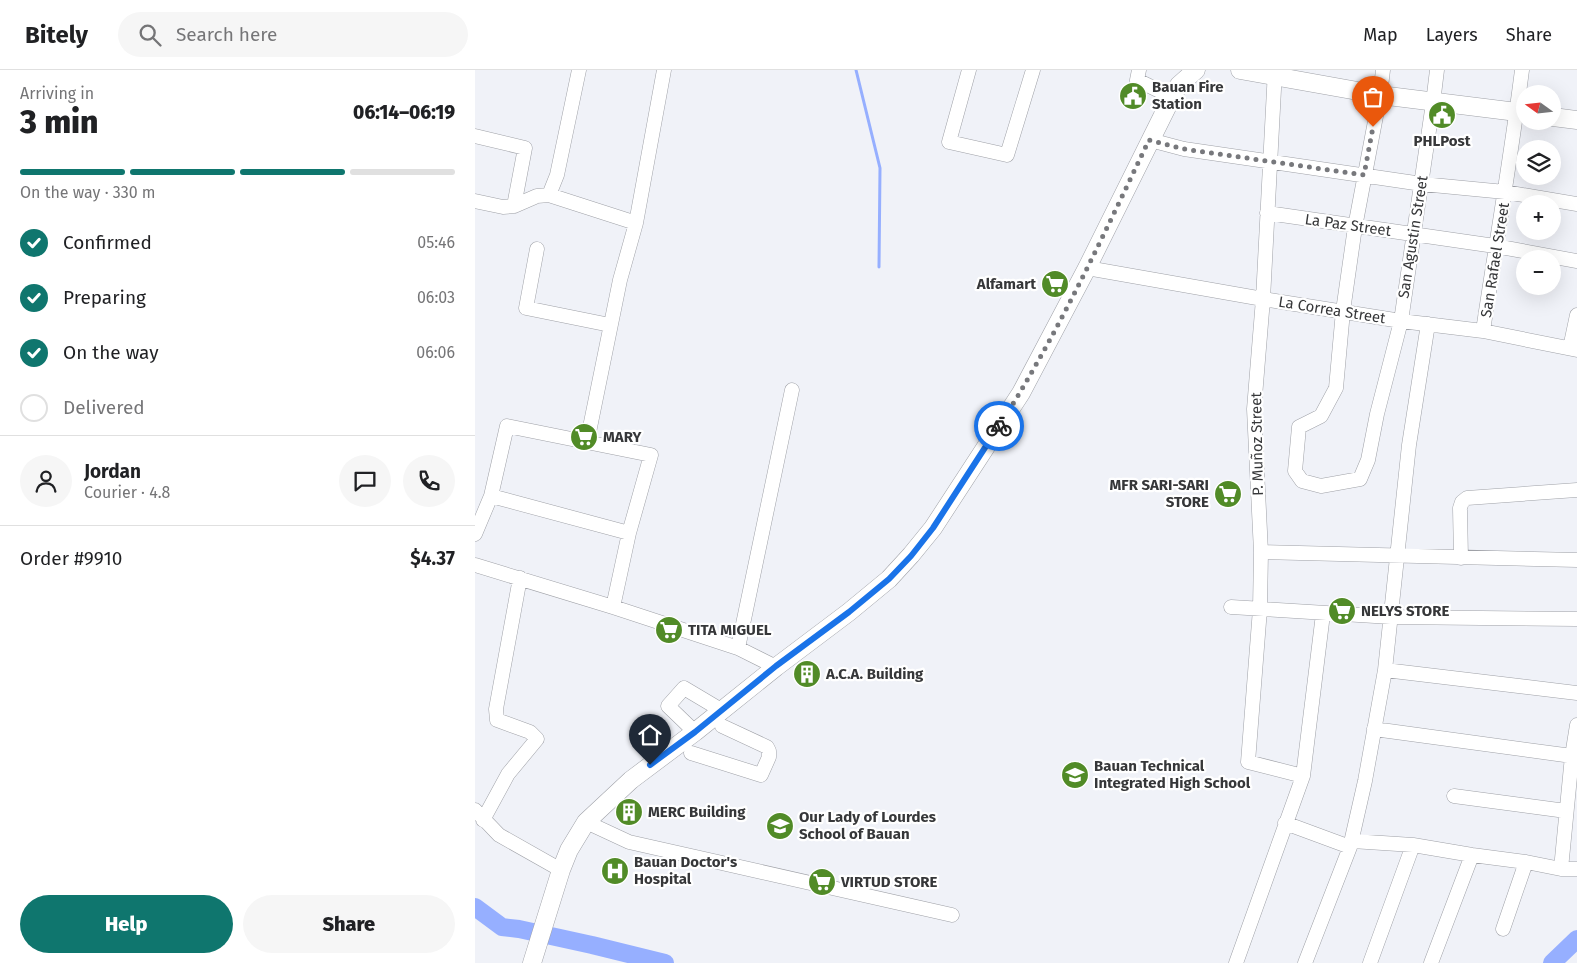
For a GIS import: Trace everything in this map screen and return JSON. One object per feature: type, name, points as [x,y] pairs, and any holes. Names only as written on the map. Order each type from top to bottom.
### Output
[{"type":"main road","points":[[535,956],[561,870],[569,850],[586,822],[631,780],[695,732],[722,718],[776,666],[849,612],[889,579],[911,556],[933,528],[1021,393],[1087,268],[1174,85],[1196,70]]},
{"type":"main road","points":[[1240,70],[1274,73],[1380,95],[1516,112]]},
{"type":"main road","points":[[1561,118],[1577,120]]},
{"type":"street","points":[[549,195],[557,176],[579,70]]},
{"type":"street","points":[[587,442],[620,280],[636,223],[664,70]]},
{"type":"street","points":[[969,70],[949,142],[1007,155],[1033,70]]},
{"type":"street","points":[[1139,70],[1137,80],[1174,85]]},
{"type":"street","points":[[1343,311],[1355,226],[1383,70]]},
{"type":"street","name":"San Agustin Street","points":[[1343,311],[1336,388],[1321,416],[1299,427],[1295,471],[1302,481],[1321,486],[1360,479],[1368,460],[1377,414],[1401,320],[1437,70]]},
{"type":"street","name":"San Rafael Street","points":[[1522,70],[1522,85]]},
{"type":"street","name":"P. Muñoz Street","points":[[1274,73],[1263,299],[1254,409],[1261,552],[1260,609],[1248,762],[1303,776]]},
{"type":"street","name":"San Rafael Street","points":[[1483,331],[1495,246],[1518,130]]},
{"type":"street","points":[[475,136],[525,148],[514,206]]},
{"type":"street","points":[[1149,140],[1184,149],[1422,184],[1505,192],[1577,204]]},
{"type":"street","points":[[475,201],[503,207],[514,206],[537,196],[549,195],[636,223]]},
{"type":"street","name":"La Paz Street","points":[[1267,213],[1495,246],[1577,261]]},
{"type":"street","points":[[537,249],[526,308],[611,325]]},
{"type":"street","name":"La Correa Street","points":[[1087,268],[1263,299],[1483,331],[1574,349]]},
{"type":"street","points":[[1574,349],[1577,316]]},
{"type":"street","points":[[1305,963],[1351,844],[1374,729],[1385,670],[1409,445],[1428,324]]},
{"type":"street","points":[[738,648],[792,390]]},
{"type":"street","points":[[475,534],[491,496],[507,426],[651,455],[629,533],[613,607]]},
{"type":"street","points":[[1461,558],[1460,508],[1462,502],[1467,498],[1577,490]]},
{"type":"street","points":[[491,496],[629,533]]},
{"type":"street","points":[[1261,552],[1577,560]]},
{"type":"street","points":[[475,565],[738,648],[776,666]]},
{"type":"street","points":[[520,578],[496,709],[497,720],[530,732],[537,739],[508,774],[479,815],[499,834],[561,870]]},
{"type":"street","points":[[1231,607],[1391,617],[1577,619]]},
{"type":"street","points":[[1236,963],[1303,776],[1323,614]]},
{"type":"street","points":[[1385,670],[1577,693]]},
{"type":"street","points":[[691,753],[761,775],[769,757],[767,748],[722,718],[684,688],[668,706],[695,732]]},
{"type":"street","points":[[1561,869],[1572,756],[1577,725]]},
{"type":"street","points":[[1374,729],[1572,756]]},
{"type":"street","points":[[1454,796],[1566,811]]},
{"type":"street","points":[[586,822],[629,842],[952,915]]},
{"type":"street","points":[[1285,824],[1351,844],[1413,845],[1561,869],[1577,869]]},
{"type":"street","points":[[1370,963],[1413,845]]},
{"type":"street","points":[[1431,963],[1472,855]]},
{"type":"street","points":[[1503,929],[1525,862]]},
{"type":"waterway","points":[[856,70],[880,168],[879,267]]},
{"type":"waterway","points":[[475,907],[502,927],[592,945],[665,963]]},
{"type":"waterway","points":[[1552,963],[1577,939]]},
{"type":"way so far","points":[[999,426],[1021,393],[1087,268],[1149,140],[1184,149],[1364,175],[1373,127]]},
{"type":"place","name":"Bauan Fire Station","points":[[1133,96]]},
{"type":"place","name":"PHLPost","points":[[1442,115]]},
{"type":"place","name":"Alfamart","points":[[1055,284]]},
{"type":"place","name":"MARY","points":[[584,437]]},
{"type":"place","name":"MFR SARI-SARI STORE","points":[[1228,494]]},
{"type":"place","name":"NELYS STORE","points":[[1342,611]]},
{"type":"place","name":"TITA MIGUEL","points":[[669,630]]},
{"type":"place","name":"A.C.A. Building","points":[[807,674]]},
{"type":"place","name":"Bauan Technical Integrated High School","points":[[1075,775]]},
{"type":"place","name":"MERC Building","points":[[629,812]]},
{"type":"place","name":"Our Lady of Lourdes School of Bauan","points":[[780,826]]},
{"type":"place","name":"Bauan Doctor's Hospital","points":[[615,871]]},
{"type":"place","name":"VIRTUD STORE","points":[[822,882]]},
{"type":"route","points":[[650,765],[695,732],[776,666],[849,612],[889,579],[911,556],[933,528],[999,426]]}]
